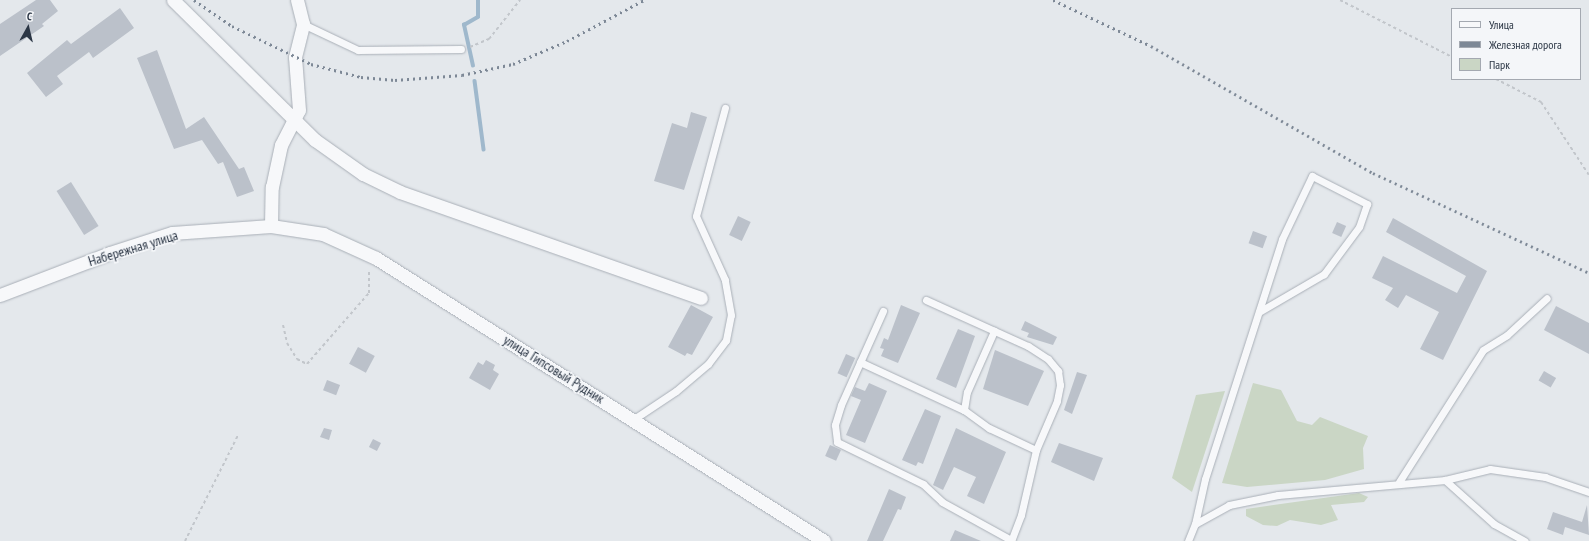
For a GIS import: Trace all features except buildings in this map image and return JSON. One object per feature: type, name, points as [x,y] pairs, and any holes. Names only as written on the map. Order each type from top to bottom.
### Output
[{"type":"street","points":[[173,0],[296,122],[330,152],[381,184],[701,298]]},
{"type":"street","points":[[271,226],[272,186],[280,152],[296,122],[299,99],[295,57],[303,24],[297,0]]},
{"type":"street","name":"улица Гипсовый Рудник","points":[[271,226],[322,234],[364,252],[634,419],[824,541]]},
{"type":"street","name":"Набережная улица","points":[[0,295],[110,253],[172,233],[271,226]]},
{"type":"lane","points":[[303,24],[358,50],[461,50]]},
{"type":"lane","points":[[634,419],[676,391],[708,364],[726,340],[731,315],[725,280],[696,216],[726,108]]},
{"type":"lane","points":[[1188,541],[1195,524],[1205,479],[1282,239],[1312,176],[1368,204],[1359,227],[1324,274],[1259,312]]},
{"type":"lane","points":[[1399,482],[1483,350],[1507,335],[1547,298]]},
{"type":"lane","points":[[883,311],[860,362],[835,425],[838,442],[923,484],[942,502],[1011,540],[1022,515],[1036,450],[1057,401],[1060,384],[1058,371],[1048,359],[994,331],[926,300]]},
{"type":"lane","points":[[964,410],[967,392],[994,331]]},
{"type":"lane","points":[[860,362],[964,410],[989,428],[1036,450]]},
{"type":"lane","points":[[1195,524],[1229,505],[1399,482],[1445,480],[1490,469],[1545,477],[1589,492]]},
{"type":"lane","points":[[1445,480],[1494,524],[1525,541]]},
{"type":"path","points":[[461,50],[489,39],[520,0]]},
{"type":"path","points":[[1340,0],[1451,56]]},
{"type":"path","points":[[1498,80],[1541,102],[1589,175]]},
{"type":"path","points":[[283,325],[287,343],[298,359],[307,364],[369,293],[370,272],[364,252]]},
{"type":"path","points":[[186,541],[238,435]]},
{"type":"green space","points":[[1253,383],[1281,390],[1297,421],[1312,425],[1320,417],[1368,436],[1363,448],[1364,469],[1325,480],[1247,487],[1222,483]]},
{"type":"green space","points":[[1225,391],[1192,492],[1172,478],[1196,395]]},
{"type":"green space","points":[[1359,493],[1368,497],[1364,502],[1331,505],[1338,520],[1321,525],[1290,520],[1277,526],[1263,525],[1246,516],[1246,509]]},
{"type":"waterway","points":[[473,66],[464,25],[478,17],[478,0]]},
{"type":"waterway","points":[[475,81],[484,149]]},
{"type":"railway","points":[[194,0],[232,26],[311,64],[361,77],[395,80],[462,75],[513,64],[567,41],[644,0]]},
{"type":"railway","points":[[1053,0],[1151,46],[1373,173],[1589,273]]}]
